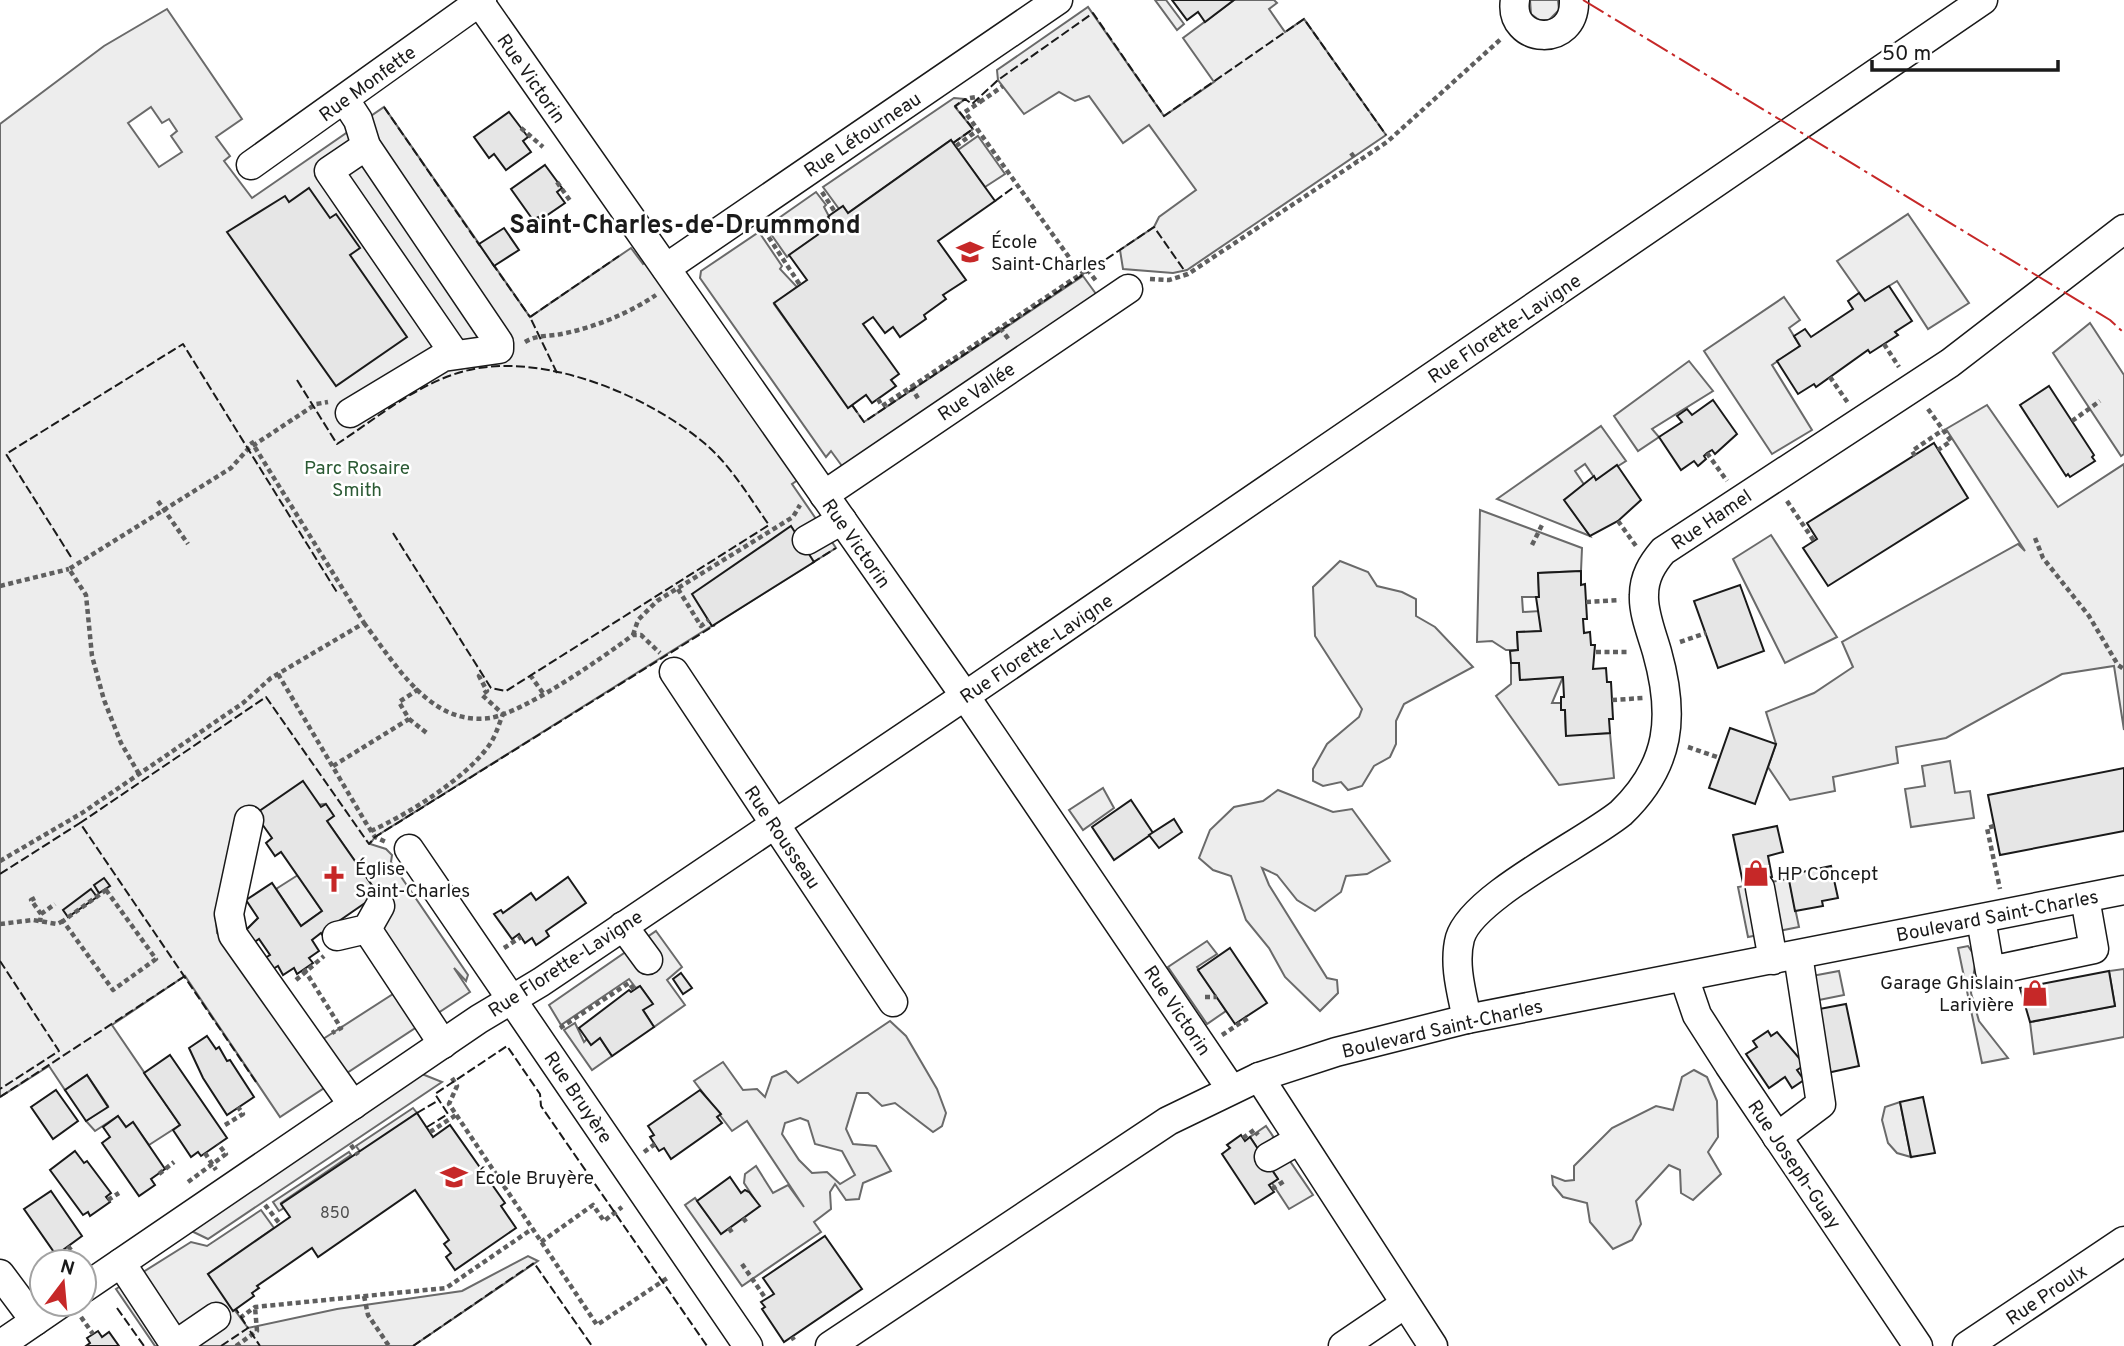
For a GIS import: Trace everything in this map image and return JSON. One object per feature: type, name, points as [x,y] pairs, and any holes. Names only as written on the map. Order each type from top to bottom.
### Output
[{"type":"street","name":"Rue Létourneau","points":[[666,268],[1058,0]]},
{"type":"street","points":[[1515,0],[1515,14],[1519,23],[1526,30],[1546,36],[1565,27],[1574,9],[1574,0]]},
{"type":"street","name":"Rue Florette-Lavigne","points":[[98,1278],[965,696],[1983,0]]},
{"type":"street","name":"Rue Victorin","points":[[480,1],[666,268],[813,497],[842,520],[965,696],[1231,1089]]},
{"type":"street","name":"Rue Monfette","points":[[251,165],[480,1]]},
{"type":"street","points":[[345,100],[358,120],[366,146],[499,339],[499,349],[454,353],[428,363],[350,413]]},
{"type":"street","points":[[366,146],[329,171],[454,353]]},
{"type":"street","name":"Rue Hamel","points":[[1644,599],[1646,579],[1663,551],[1968,350],[2124,229]]},
{"type":"street","name":"Rue Vallée","points":[[813,497],[1119,295]]},
{"type":"street","points":[[807,540],[842,520]]},
{"type":"street","points":[[1467,1019],[1458,950],[1467,922],[1496,897],[1621,813],[1647,783],[1665,739],[1668,697],[1644,599]]},
{"type":"street","name":"Rue Rousseau","points":[[674,672],[893,1002]]},
{"type":"street","points":[[249,820],[229,915],[233,935],[353,1105]]},
{"type":"street","name":"Rue Bruyère","points":[[400,847],[512,999],[748,1346]]},
{"type":"street","points":[[1760,888],[1786,957],[1821,1104],[1777,1137]]},
{"type":"street","name":"Boulevard Saint-Charles","points":[[830,1346],[1168,1121],[1259,1077],[1336,1052],[1467,1019],[2124,890]]},
{"type":"street","points":[[1981,919],[1990,971],[2094,949],[2085,898]]},
{"type":"street","points":[[335,941],[373,918],[443,1044]]},
{"type":"street","points":[[623,926],[648,960]]},
{"type":"street","name":"Rue Joseph-Guay","points":[[1684,977],[1697,1015],[1918,1346]]},
{"type":"street","points":[[1259,1077],[1433,1346]]},
{"type":"street","points":[[1263,1145],[1299,1140]]},
{"type":"street","name":"Rue Proulx","points":[[1967,1346],[2124,1241]]},
{"type":"street","points":[[121,1263],[175,1345],[216,1317]]},
{"type":"street","points":[[0,1273],[35,1321]]},
{"type":"street","points":[[1343,1346],[1405,1304]]},
{"type":"street","points":[[0,1345],[39,1318]]},
{"type":"path","points":[[878,399],[882,407],[1087,269],[1119,295],[1146,279],[1169,280],[1188,274],[1387,142],[1508,33]]},
{"type":"path","points":[[1003,86],[965,112],[1081,274]]},
{"type":"path","points":[[970,98],[976,97],[980,102]]},
{"type":"path","points":[[521,128],[543,148]]},
{"type":"path","points":[[956,146],[978,130]]},
{"type":"path","points":[[1351,153],[1357,161]]},
{"type":"path","points":[[558,182],[572,202]]},
{"type":"path","points":[[819,188],[835,212]]},
{"type":"path","points":[[762,227],[800,285]]},
{"type":"path","points":[[537,335],[551,336],[594,325],[646,301]]},
{"type":"path","points":[[1912,387],[1951,441],[1938,450]]},
{"type":"path","points":[[2072,421],[2100,401]]},
{"type":"path","points":[[0,586],[69,569],[231,468],[252,443],[316,404]]},
{"type":"path","points":[[1915,456],[1912,451],[1943,430]]},
{"type":"path","points":[[252,443],[364,623],[419,689],[447,712],[466,719],[503,714],[543,693],[633,635],[641,635],[651,642],[674,672]]},
{"type":"path","points":[[1707,453],[1740,499]]},
{"type":"path","points":[[1772,478],[1814,541]]},
{"type":"path","points":[[633,635],[638,620],[646,611],[793,517],[813,497]]},
{"type":"path","points":[[158,502],[188,544]]},
{"type":"path","points":[[1532,545],[1544,523]]},
{"type":"path","points":[[2035,538],[2043,558],[2089,615],[2118,666],[2124,669]]},
{"type":"path","points":[[69,569],[86,595],[92,656],[104,700],[121,743],[139,774]]},
{"type":"path","points":[[678,589],[701,626],[709,620]]},
{"type":"path","points":[[1586,602],[1644,599]]},
{"type":"path","points":[[695,616],[702,610]]},
{"type":"path","points":[[0,860],[82,813],[243,703],[278,674],[364,623]]},
{"type":"path","points":[[1596,652],[1629,652],[1656,647]]},
{"type":"path","points":[[278,674],[375,837],[400,847]]},
{"type":"path","points":[[483,674],[479,676],[487,691],[482,695],[503,714]]},
{"type":"path","points":[[530,675],[543,693]]},
{"type":"path","points":[[419,689],[399,702],[409,719],[428,734]]},
{"type":"path","points":[[371,831],[402,816],[472,764],[493,740],[503,714]]},
{"type":"path","points":[[333,766],[409,719]]},
{"type":"path","points":[[1665,739],[1720,758]]},
{"type":"path","points":[[1994,826],[1987,828],[2000,889]]},
{"type":"path","points":[[0,924],[40,922],[57,925],[106,890],[156,959],[113,990],[67,919]]},
{"type":"path","points":[[34,898],[31,900],[41,914],[40,922]]},
{"type":"path","points":[[41,914],[55,904]]},
{"type":"path","points":[[275,995],[306,971],[335,941]]},
{"type":"path","points":[[306,971],[341,1028]]},
{"type":"path","points":[[559,1029],[629,983],[634,990]]},
{"type":"path","points":[[1205,997],[1217,997]]},
{"type":"path","points":[[576,1018],[582,1026]]},
{"type":"path","points":[[452,1078],[457,1086],[449,1104],[597,1325],[670,1276]]},
{"type":"path","points":[[225,1125],[243,1114],[239,1107]]},
{"type":"path","points":[[430,1132],[456,1115]]},
{"type":"path","points":[[1243,1138],[1254,1130],[1263,1145]]},
{"type":"path","points":[[188,1182],[226,1154],[218,1144]]},
{"type":"path","points":[[645,1152],[655,1144]]},
{"type":"path","points":[[351,1146],[358,1155]]},
{"type":"path","points":[[159,1174],[174,1162]]},
{"type":"path","points":[[108,1200],[119,1193]]},
{"type":"path","points":[[265,1205],[280,1224]]},
{"type":"path","points":[[541,1242],[593,1205],[604,1221],[622,1208]]},
{"type":"path","points":[[743,1218],[748,1224]]},
{"type":"path","points":[[729,1228],[733,1234]]},
{"type":"path","points":[[216,1317],[238,1319],[255,1307],[446,1288],[532,1230]]},
{"type":"path","points":[[742,1264],[766,1299]]},
{"type":"path","points":[[364,1296],[368,1315],[389,1346]]},
{"type":"path","points":[[236,1346],[257,1331],[255,1307]]},
{"type":"shaded area","points":[[1155,0],[1166,0],[1184,24],[1177,30]]},
{"type":"shaded area","points":[[1234,0],[1274,0],[1277,3],[1269,9],[1285,32],[1304,19],[1386,135],[1187,270],[1173,273],[1123,269],[1120,250],[1154,227],[1159,217],[1196,190],[1149,125],[1123,143],[1089,96],[1075,101],[1059,92],[1024,114],[998,80],[997,70],[1088,7],[1164,116],[1214,82],[1183,38]]},
{"type":"shaded area","points":[[1530,0],[1558,0],[1559,10],[1549,20],[1539,20],[1531,14]]},
{"type":"shaded area","name":"Parc Rosaire Smith","points":[[167,9],[242,119],[216,137],[230,156],[224,161],[252,198],[384,107],[530,317],[631,248],[643,264],[657,255],[808,473],[792,484],[836,548],[375,837],[370,844],[386,849],[392,855],[391,862],[468,975],[466,981],[454,968],[470,992],[280,1117],[185,976],[112,1025],[180,1125],[149,1145],[133,1123],[126,1127],[118,1116],[95,1131],[86,1121],[108,1106],[87,1075],[65,1090],[49,1066],[0,1097],[0,124],[104,46]],"holes":[[[151,107],[162,123],[169,119],[177,131],[171,136],[182,152],[159,167],[128,123]],[[325,804],[327,821],[378,894],[377,936],[410,983],[306,1050],[237,953],[217,933],[216,913],[255,814]]]},
{"type":"shaded area","points":[[954,98],[965,99],[955,107],[973,129],[953,143],[951,140],[848,213],[839,209],[823,187]]},
{"type":"shaded area","points":[[978,136],[1005,174],[985,187],[958,150]]},
{"type":"shaded area","points":[[816,192],[826,205],[824,207],[833,224],[787,257],[766,227]]},
{"type":"shaded area","points":[[1908,214],[1969,303],[1928,329],[1897,281],[1865,301],[1837,261]]},
{"type":"shaded area","points":[[759,232],[782,266],[780,269],[797,287],[774,304],[848,407],[852,405],[864,422],[1083,276],[1104,305],[850,477],[831,451],[826,457],[700,278],[701,271]]},
{"type":"shaded area","points":[[1784,297],[1800,320],[1789,328],[1800,346],[1772,365],[1812,430],[1772,454],[1704,351]]},
{"type":"shaded area","points":[[2090,323],[2124,375],[2124,454],[2121,456],[2053,353]]},
{"type":"shaded area","points":[[1689,361],[1713,391],[1652,429],[1659,437],[1638,451],[1614,416]]},
{"type":"shaded area","points":[[1987,405],[2058,507],[2124,464],[2124,730],[2114,666],[2062,674],[1946,738],[1896,747],[1898,763],[1833,777],[1835,791],[1790,800],[1768,767],[1776,744],[1766,712],[1814,693],[1853,667],[1842,642],[2018,544],[2025,551],[1946,429]]},
{"type":"shaded area","points":[[1601,426],[1626,461],[1596,480],[1585,464],[1575,471],[1585,486],[1565,500],[1590,536],[1497,499]]},
{"type":"shaded area","points":[[1480,510],[1582,548],[1581,571],[1538,573],[1539,597],[1522,597],[1523,612],[1540,611],[1541,631],[1517,633],[1518,650],[1506,650],[1492,641],[1477,642]]},
{"type":"shaded area","points":[[1771,535],[1837,637],[1785,663],[1733,559]]},
{"type":"shaded area","points":[[1340,561],[1368,572],[1377,586],[1402,592],[1416,599],[1416,616],[1435,627],[1473,667],[1404,704],[1396,721],[1396,744],[1390,757],[1374,766],[1362,786],[1348,790],[1341,782],[1323,786],[1313,781],[1313,769],[1327,744],[1359,717],[1362,709],[1315,636],[1313,587]]},
{"type":"shaded area","points":[[1511,663],[1519,663],[1520,680],[1563,677],[1552,703],[1561,703],[1561,710],[1565,710],[1566,735],[1610,733],[1614,778],[1559,785],[1496,696],[1511,684]]},
{"type":"shaded area","points":[[1950,761],[1955,793],[1970,791],[1974,818],[1911,827],[1905,789],[1925,786],[1922,766]]},
{"type":"shaded area","points":[[1103,788],[1114,808],[1083,830],[1069,810]]},
{"type":"shaded area","points":[[1278,790],[1333,812],[1352,809],[1390,861],[1367,874],[1346,876],[1341,892],[1315,911],[1297,900],[1277,875],[1262,868],[1269,885],[1327,978],[1337,980],[1338,993],[1320,1011],[1285,977],[1269,948],[1246,920],[1231,876],[1213,870],[1199,858],[1210,830],[1234,807],[1263,801]]},
{"type":"shaded area","points":[[298,875],[322,911],[301,926],[276,889]]},
{"type":"shaded area","points":[[1789,879],[1799,927],[1748,937],[1738,887]]},
{"type":"shaded area","points":[[656,931],[682,967],[667,980],[685,1005],[654,1027],[643,1010],[652,1003],[640,986],[636,988],[629,979],[561,1025],[549,1005]]},
{"type":"shaded area","points":[[1207,941],[1217,954],[1197,967],[1226,1011],[1207,1024],[1168,967]]},
{"type":"shaded area","points":[[1968,946],[1976,958],[1971,993],[1979,1021],[2008,1058],[1982,1063],[1958,948]]},
{"type":"shaded area","points":[[2124,969],[2124,1037],[2034,1054],[2030,1022],[2115,1006],[2109,971]]},
{"type":"shaded area","points":[[1839,971],[1844,995],[1804,1003],[1801,978]]},
{"type":"shaded area","points":[[890,1021],[906,1036],[937,1089],[946,1113],[942,1126],[933,1132],[895,1103],[882,1106],[868,1093],[857,1093],[846,1129],[853,1144],[876,1146],[891,1171],[863,1183],[859,1199],[846,1200],[835,1184],[830,1192],[831,1209],[814,1222],[821,1232],[742,1286],[685,1205],[695,1198],[721,1233],[759,1206],[744,1183],[745,1174],[756,1166],[773,1193],[788,1185],[804,1207],[747,1121],[732,1131],[694,1081],[723,1062],[743,1090],[757,1089],[765,1097],[772,1077],[786,1071],[798,1083]],"holes":[[[800,1118],[808,1121],[815,1144],[842,1151],[855,1175],[840,1184],[827,1172],[812,1173],[799,1160],[782,1134],[785,1123]]]},
{"type":"shaded area","points":[[575,1023],[584,1042],[587,1039],[591,1044],[600,1038],[612,1056],[592,1070],[564,1030]]},
{"type":"shaded area","points":[[407,1068],[442,1082],[208,1239],[177,1224]]},
{"type":"shaded area","points":[[1694,1070],[1707,1077],[1717,1101],[1718,1137],[1708,1152],[1721,1174],[1693,1200],[1681,1193],[1680,1170],[1669,1165],[1636,1201],[1641,1224],[1632,1240],[1613,1249],[1590,1222],[1587,1203],[1563,1197],[1553,1185],[1552,1176],[1565,1181],[1574,1180],[1574,1166],[1612,1128],[1656,1106],[1673,1110],[1682,1077]]},
{"type":"shaded area","points":[[1900,1102],[1911,1157],[1897,1153],[1888,1143],[1882,1120],[1885,1107]]},
{"type":"shaded area","points":[[413,1108],[417,1113],[361,1153],[356,1146]]},
{"type":"shaded area","points":[[1266,1126],[1313,1195],[1289,1209],[1272,1183],[1278,1179],[1250,1137]]},
{"type":"shaded area","points":[[349,1152],[351,1155],[281,1203],[284,1208],[279,1211],[273,1202]]},
{"type":"shaded area","points":[[261,1210],[274,1228],[208,1274],[248,1328],[337,1309],[462,1291],[528,1256],[538,1261],[413,1346],[155,1346],[116,1289],[191,1242],[207,1246]]},
{"type":"building","points":[[1172,0],[1234,0],[1205,22],[1198,12],[1187,20]]},
{"type":"building","points":[[509,112],[528,137],[523,141],[531,152],[506,170],[494,154],[489,158],[474,137]]},
{"type":"building","points":[[951,140],[995,201],[938,241],[966,280],[943,295],[946,299],[924,315],[926,319],[900,337],[893,327],[885,333],[873,317],[863,324],[899,374],[891,380],[896,386],[872,403],[866,395],[848,408],[774,303],[807,280],[789,255],[833,224],[828,217],[830,215],[843,206],[848,213]]},
{"type":"building","points":[[545,165],[562,188],[557,192],[565,203],[540,220],[538,217],[533,220],[511,189]]},
{"type":"building","points":[[309,188],[330,218],[336,214],[360,248],[350,255],[407,337],[336,386],[227,232],[285,196],[289,202]]},
{"type":"building","points":[[504,228],[519,250],[494,266],[479,244]]},
{"type":"building","points":[[1889,286],[1912,321],[1895,332],[1898,335],[1870,353],[1868,350],[1816,387],[1814,384],[1798,394],[1777,361],[1800,346],[1794,336],[1805,329],[1811,337],[1853,309],[1848,301],[1859,293],[1865,301]]},
{"type":"building","points":[[2049,386],[2094,455],[2092,457],[2095,461],[2070,477],[2068,474],[2066,476],[2020,405]]},
{"type":"building","points":[[1713,400],[1737,434],[1715,454],[1712,450],[1707,453],[1704,456],[1706,459],[1698,466],[1694,461],[1681,470],[1659,437],[1682,422],[1677,416],[1687,409],[1692,415]]},
{"type":"building","points":[[1934,443],[1968,498],[1828,586],[1803,548],[1817,539],[1807,523]]},
{"type":"building","points":[[1617,465],[1641,500],[1618,521],[1590,536],[1564,500],[1594,476],[1596,480]]},
{"type":"building","points":[[791,526],[814,562],[712,626],[692,594]]},
{"type":"building","points":[[1581,571],[1581,585],[1585,584],[1587,619],[1583,619],[1584,633],[1590,632],[1591,645],[1595,645],[1593,669],[1606,668],[1607,682],[1611,682],[1613,719],[1609,719],[1610,733],[1566,736],[1565,710],[1561,710],[1561,697],[1564,697],[1563,677],[1520,680],[1519,663],[1511,663],[1510,651],[1518,650],[1517,632],[1541,631],[1536,597],[1539,597],[1538,573]]},
{"type":"building","points":[[1740,585],[1764,651],[1718,668],[1694,601]]},
{"type":"building","points":[[1730,728],[1776,744],[1755,804],[1709,788]]},
{"type":"building","points":[[2124,768],[2124,831],[2000,855],[1988,795]]},
{"type":"building","name":"Église Saint-Charles","points":[[303,781],[321,807],[326,804],[334,816],[327,821],[378,894],[326,930],[328,933],[323,936],[321,933],[312,940],[319,951],[309,958],[313,963],[297,974],[294,968],[283,975],[278,966],[273,969],[265,958],[270,955],[259,939],[253,943],[245,931],[258,918],[246,900],[272,883],[301,926],[322,911],[281,852],[275,856],[266,843],[272,838],[255,814]]},
{"type":"building","points":[[1131,800],[1153,833],[1114,860],[1092,827]]},
{"type":"building","points":[[1174,819],[1182,832],[1159,848],[1149,835]]},
{"type":"building","points":[[1777,826],[1783,852],[1768,856],[1772,877],[1743,883],[1733,835]]},
{"type":"building","points":[[1831,866],[1838,898],[1822,901],[1823,906],[1795,911],[1788,875]]},
{"type":"building","points":[[568,877],[586,903],[546,931],[549,936],[536,945],[532,938],[525,943],[519,934],[512,939],[494,914],[501,910],[503,913],[531,893],[536,900]]},
{"type":"building","points":[[104,878],[110,886],[99,893],[94,885]]},
{"type":"building","points":[[91,889],[97,897],[68,917],[63,910]]},
{"type":"building","points":[[1230,948],[1267,1003],[1235,1024],[1198,970]]},
{"type":"building","points":[[2109,971],[2115,1006],[2030,1022],[2020,988]]},
{"type":"building","points":[[681,973],[692,988],[683,994],[673,979]]},
{"type":"building","points":[[640,986],[653,1004],[643,1010],[654,1027],[612,1056],[600,1038],[591,1045],[579,1028],[629,990],[631,992]]},
{"type":"building","points":[[1846,1004],[1859,1066],[1827,1073],[1814,1010]]},
{"type":"building","points":[[1768,1031],[1771,1036],[1777,1032],[1805,1065],[1797,1070],[1804,1080],[1792,1088],[1785,1077],[1769,1088],[1746,1054],[1757,1047],[1753,1041]]},
{"type":"building","points":[[207,1036],[216,1049],[219,1047],[227,1061],[230,1060],[254,1097],[227,1115],[203,1078],[189,1048]]},
{"type":"building","points":[[170,1055],[227,1138],[201,1156],[198,1152],[191,1157],[173,1130],[180,1125],[144,1073]]},
{"type":"building","points":[[87,1075],[108,1107],[86,1121],[65,1090]]},
{"type":"building","points":[[56,1090],[78,1121],[53,1139],[31,1107]]},
{"type":"building","points":[[700,1090],[721,1114],[717,1117],[722,1123],[671,1159],[664,1148],[659,1151],[650,1137],[654,1135],[648,1126]]},
{"type":"building","points":[[1923,1097],[1935,1153],[1911,1157],[1900,1102]]},
{"type":"building","points":[[417,1113],[433,1137],[450,1125],[505,1203],[501,1206],[516,1228],[455,1270],[446,1257],[451,1253],[444,1244],[449,1240],[415,1190],[318,1257],[312,1248],[257,1286],[259,1288],[252,1293],[254,1296],[233,1311],[208,1274],[290,1217],[281,1204]]},
{"type":"building","points":[[118,1116],[126,1127],[133,1122],[165,1169],[151,1179],[155,1185],[139,1196],[102,1143],[110,1137],[103,1127]]},
{"type":"building","points":[[1241,1135],[1245,1141],[1250,1137],[1278,1179],[1269,1185],[1274,1192],[1255,1204],[1222,1154],[1230,1148],[1227,1145]]},
{"type":"building","points":[[75,1151],[84,1163],[87,1161],[111,1193],[106,1197],[110,1202],[90,1216],[88,1212],[83,1215],[50,1170]]},
{"type":"building","points":[[730,1177],[741,1193],[745,1190],[749,1192],[760,1206],[721,1234],[697,1201]]},
{"type":"building","points":[[51,1191],[82,1236],[66,1248],[51,1248],[24,1209]]},
{"type":"building","points":[[825,1236],[862,1289],[784,1342],[762,1309],[765,1307],[761,1302],[774,1294],[763,1278]]},
{"type":"building","points":[[98,1331],[102,1337],[109,1332],[119,1346],[86,1346],[90,1343],[87,1338]]},
{"type":"fence","points":[[953,143],[973,129],[955,106],[965,99],[972,104],[998,80],[1093,13],[1164,116],[1304,19],[1386,135]]},
{"type":"fence","points":[[384,107],[480,246]]},
{"type":"fence","points":[[995,201],[1014,187]]},
{"type":"fence","points":[[852,405],[864,422],[1154,227],[1184,270]]},
{"type":"fence","points":[[557,373],[530,317],[619,256]]},
{"type":"fence","points":[[492,263],[530,317]]},
{"type":"fence","points":[[71,557],[6,454],[183,344],[338,594]]},
{"type":"fence","points":[[297,380],[337,444],[414,393],[465,371],[495,366],[526,367],[591,381],[652,408],[703,442],[730,471],[769,525],[506,691],[491,688],[393,533]]},
{"type":"fence","points":[[812,563],[836,548]]},
{"type":"fence","points":[[256,1082],[80,823],[266,697],[369,844],[375,837],[715,625]]},
{"type":"fence","points":[[0,874],[80,823]]},
{"type":"fence","points":[[0,961],[59,1051],[0,1089]]},
{"type":"fence","points":[[0,1097],[185,976]]},
{"type":"fence","points":[[427,1127],[448,1114],[435,1094],[507,1046],[540,1094],[541,1106],[707,1346]]},
{"type":"fence","points":[[417,1113],[439,1100]]},
{"type":"fence","points":[[413,1346],[534,1263],[592,1346]]},
{"type":"fence","points":[[117,1308],[144,1346]]},
{"type":"fence","points":[[221,1346],[248,1328],[236,1309]]},
{"type":"fence","points":[[250,1331],[260,1346]]},
{"type":"power","points":[[1583,0],[2110,320],[2124,333]]},
{"type":"place","name":"École Saint-Charles","points":[[970,252]]},
{"type":"place","name":"HP Concept","points":[[1756,873]]},
{"type":"place","name":"Église Saint-Charles","points":[[334,879]]},
{"type":"place","name":"Garage Ghislain Larivière","points":[[2035,993]]},
{"type":"place","name":"École Bruyère","points":[[454,1177]]},
{"type":"district","name":"Saint-Charles-de-Drummond","points":[[685,224]]}]
